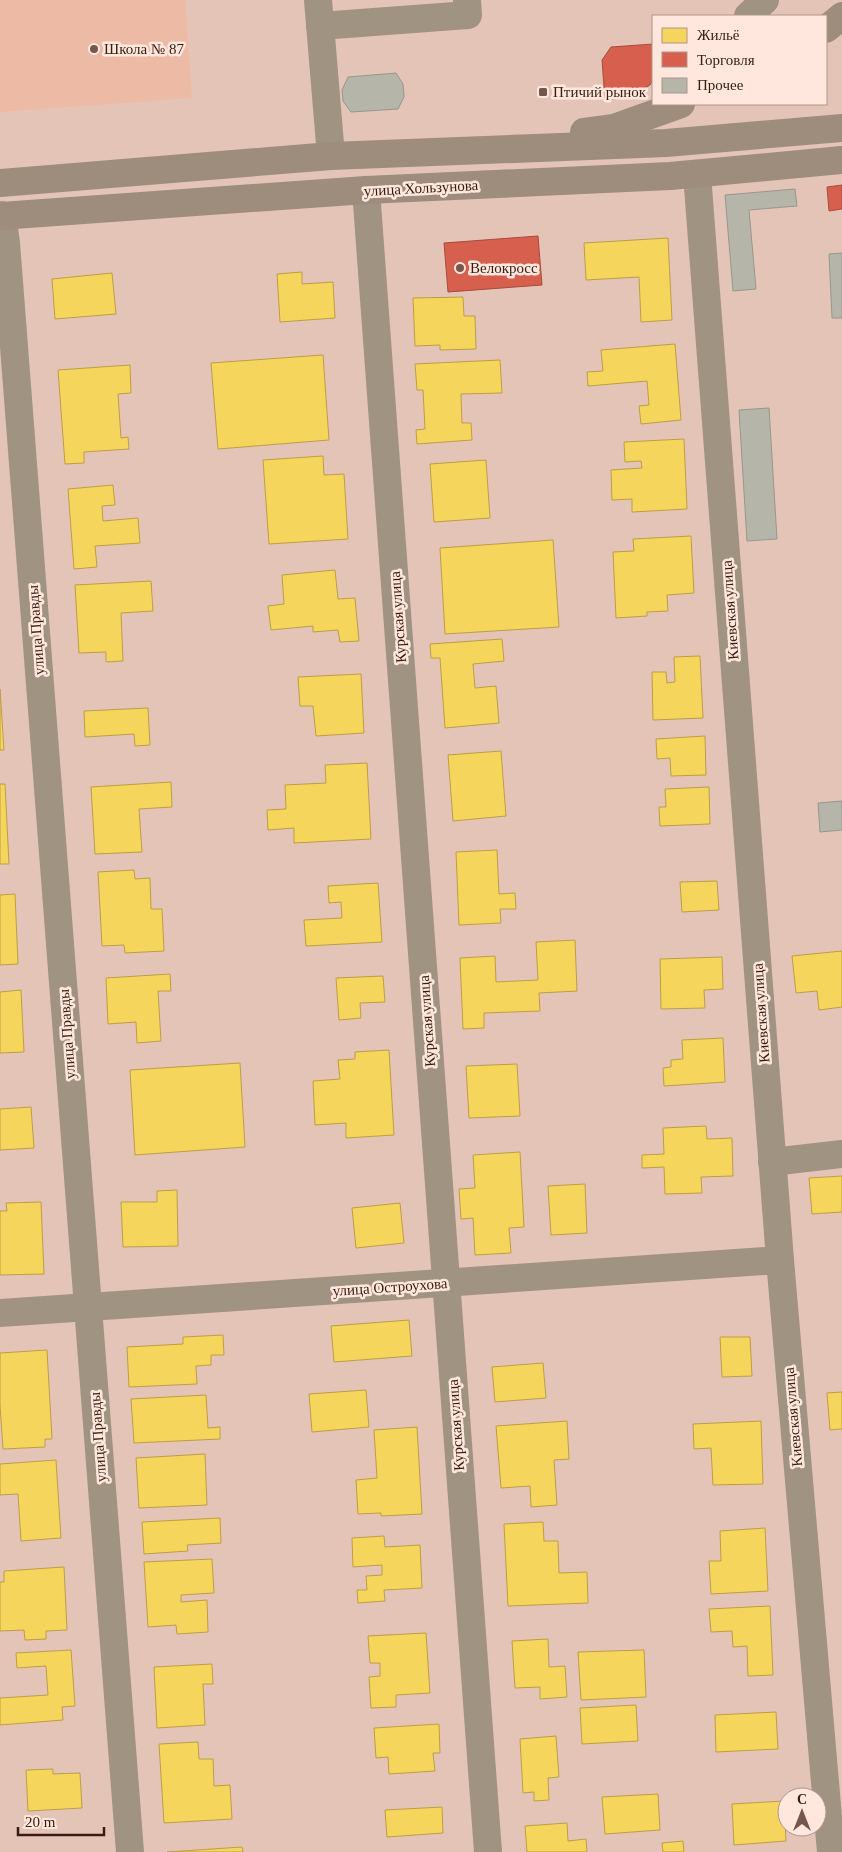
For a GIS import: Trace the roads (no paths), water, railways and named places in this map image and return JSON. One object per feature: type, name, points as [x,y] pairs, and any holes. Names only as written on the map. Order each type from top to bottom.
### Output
[{"type":"main road","points":[[827,28],[842,16]]},
{"type":"main road","points":[[470,150],[614,128],[678,105]]},
{"type":"main road","points":[[0,183],[331,156],[666,143],[842,128]]},
{"type":"main road","name":"улица Хользунова","points":[[1,216],[366,190],[698,174],[842,160]]},
{"type":"street","points":[[331,156],[319,13],[468,15],[467,0]]},
{"type":"street","points":[[749,15],[765,0]]},
{"type":"street","name":"Киевская улица","points":[[698,174],[772,1162],[831,1852]]},
{"type":"street","name":"Курская улица","points":[[366,190],[488,1852]]},
{"type":"street","name":"улица Правды","points":[[1,216],[6,243],[130,1852]]},
{"type":"street","points":[[772,1162],[842,1154]]},
{"type":"street","name":"улица Остроухова","points":[[0,1313],[780,1260]]},
{"type":"place","name":"Школа № 87","points":[[94,49]]},
{"type":"place","name":"Птичий рынок","points":[[543,92]]},
{"type":"place","name":"Велокросс","points":[[460,268]]}]
